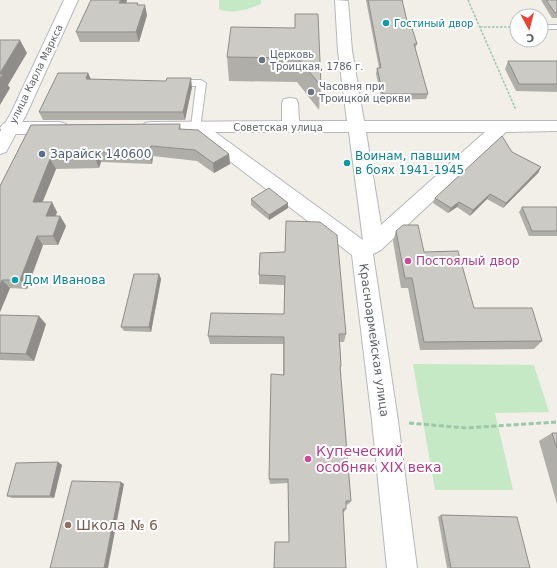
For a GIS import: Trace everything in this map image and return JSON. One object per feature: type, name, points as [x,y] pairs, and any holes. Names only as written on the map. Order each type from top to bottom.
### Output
[{"type":"street","name":"улица Карла Маркса","points":[[0,148],[5,128],[19,113],[71,0]]},
{"type":"street","name":"Красноармейская улица","points":[[341,0],[345,51],[356,127],[386,429],[402,568]]},
{"type":"street","points":[[290,103],[291,127]]},
{"type":"street","name":"Советская улица","points":[[134,127],[557,126]]},
{"type":"street","points":[[196,127],[368,248],[501,127]]},
{"type":"street","points":[[5,128],[80,128]]},
{"type":"lane","points":[[162,83],[201,84],[196,127]]},
{"type":"path","points":[[468,0],[509,91],[522,126]]},
{"type":"path","points":[[480,27],[509,27]]},
{"type":"path","points":[[406,423],[466,428],[557,422]]},
{"type":"green space","points":[[219,0],[261,0],[261,4],[245,9],[223,11],[219,9]]},
{"type":"green space","points":[[413,364],[534,365],[549,412],[495,413],[513,490],[435,490]]},
{"type":"building","points":[[91,0],[121,0],[119,3],[138,3],[137,5],[145,5],[136,32],[76,32]]},
{"type":"building","points":[[368,0],[402,0],[408,25],[411,25],[417,44],[414,44],[428,94],[383,94],[377,68],[381,68]]},
{"type":"building","points":[[546,0],[557,0],[557,13],[555,13]]},
{"type":"building","points":[[295,14],[318,14],[321,86],[298,58],[227,57],[231,27],[295,28]]},
{"type":"building","points":[[0,40],[20,40],[0,73]]},
{"type":"building","points":[[508,61],[557,61],[557,84],[519,84]]},
{"type":"building","points":[[58,73],[88,73],[86,79],[166,81],[167,78],[191,78],[183,112],[39,112]]},
{"type":"building","points":[[180,124],[179,129],[198,130],[229,154],[213,163],[195,150],[151,146],[149,154],[97,152],[95,158],[50,159],[33,202],[52,202],[46,216],[60,216],[53,236],[37,236],[20,280],[2,280],[0,285],[0,186],[31,125]]},
{"type":"building","points":[[502,136],[512,152],[541,167],[506,203],[490,194],[473,210],[459,202],[451,208],[435,198]]},
{"type":"building","points":[[269,188],[288,203],[269,215],[251,199]]},
{"type":"building","points":[[522,207],[557,207],[557,231],[532,231]]},
{"type":"building","points":[[286,221],[320,222],[337,235],[346,334],[339,334],[340,366],[351,501],[346,501],[346,509],[343,509],[346,568],[274,568],[275,542],[289,542],[288,479],[269,479],[271,374],[284,375],[284,337],[208,336],[211,313],[284,314],[285,276],[259,275],[260,253],[285,252]]},
{"type":"building","points":[[403,225],[418,225],[424,252],[458,251],[474,308],[532,308],[542,341],[424,342],[412,278],[405,278],[396,231]]},
{"type":"building","points":[[134,274],[159,274],[149,327],[121,327]]},
{"type":"building","points":[[0,315],[39,316],[26,354],[0,353]]},
{"type":"building","points":[[552,433],[557,433],[557,448]]},
{"type":"building","points":[[58,462],[50,496],[7,496],[16,463]]},
{"type":"building","points":[[72,481],[121,482],[104,568],[50,568]]},
{"type":"building","points":[[441,515],[517,517],[530,568],[451,568]]},
{"type":"place","name":"Гостиный двор","points":[[386,23]]},
{"type":"place","name":"Церковь Троицкая, 1786 г.","points":[[262,60]]},
{"type":"place","name":"Часовня при Троицкой церкви","points":[[311,92]]},
{"type":"place","name":"Зарайск 140600","points":[[42,154]]},
{"type":"place","name":"Воинам, павшим в боях 1941-1945","points":[[347,163]]},
{"type":"place","name":"Постоялый двор","points":[[408,261]]},
{"type":"place","name":"Дом Иванова","points":[[15,280]]},
{"type":"place","name":"Купеческий особняк XIX века","points":[[308,459]]},
{"type":"place","name":"Школа № 6","points":[[68,525]]}]
